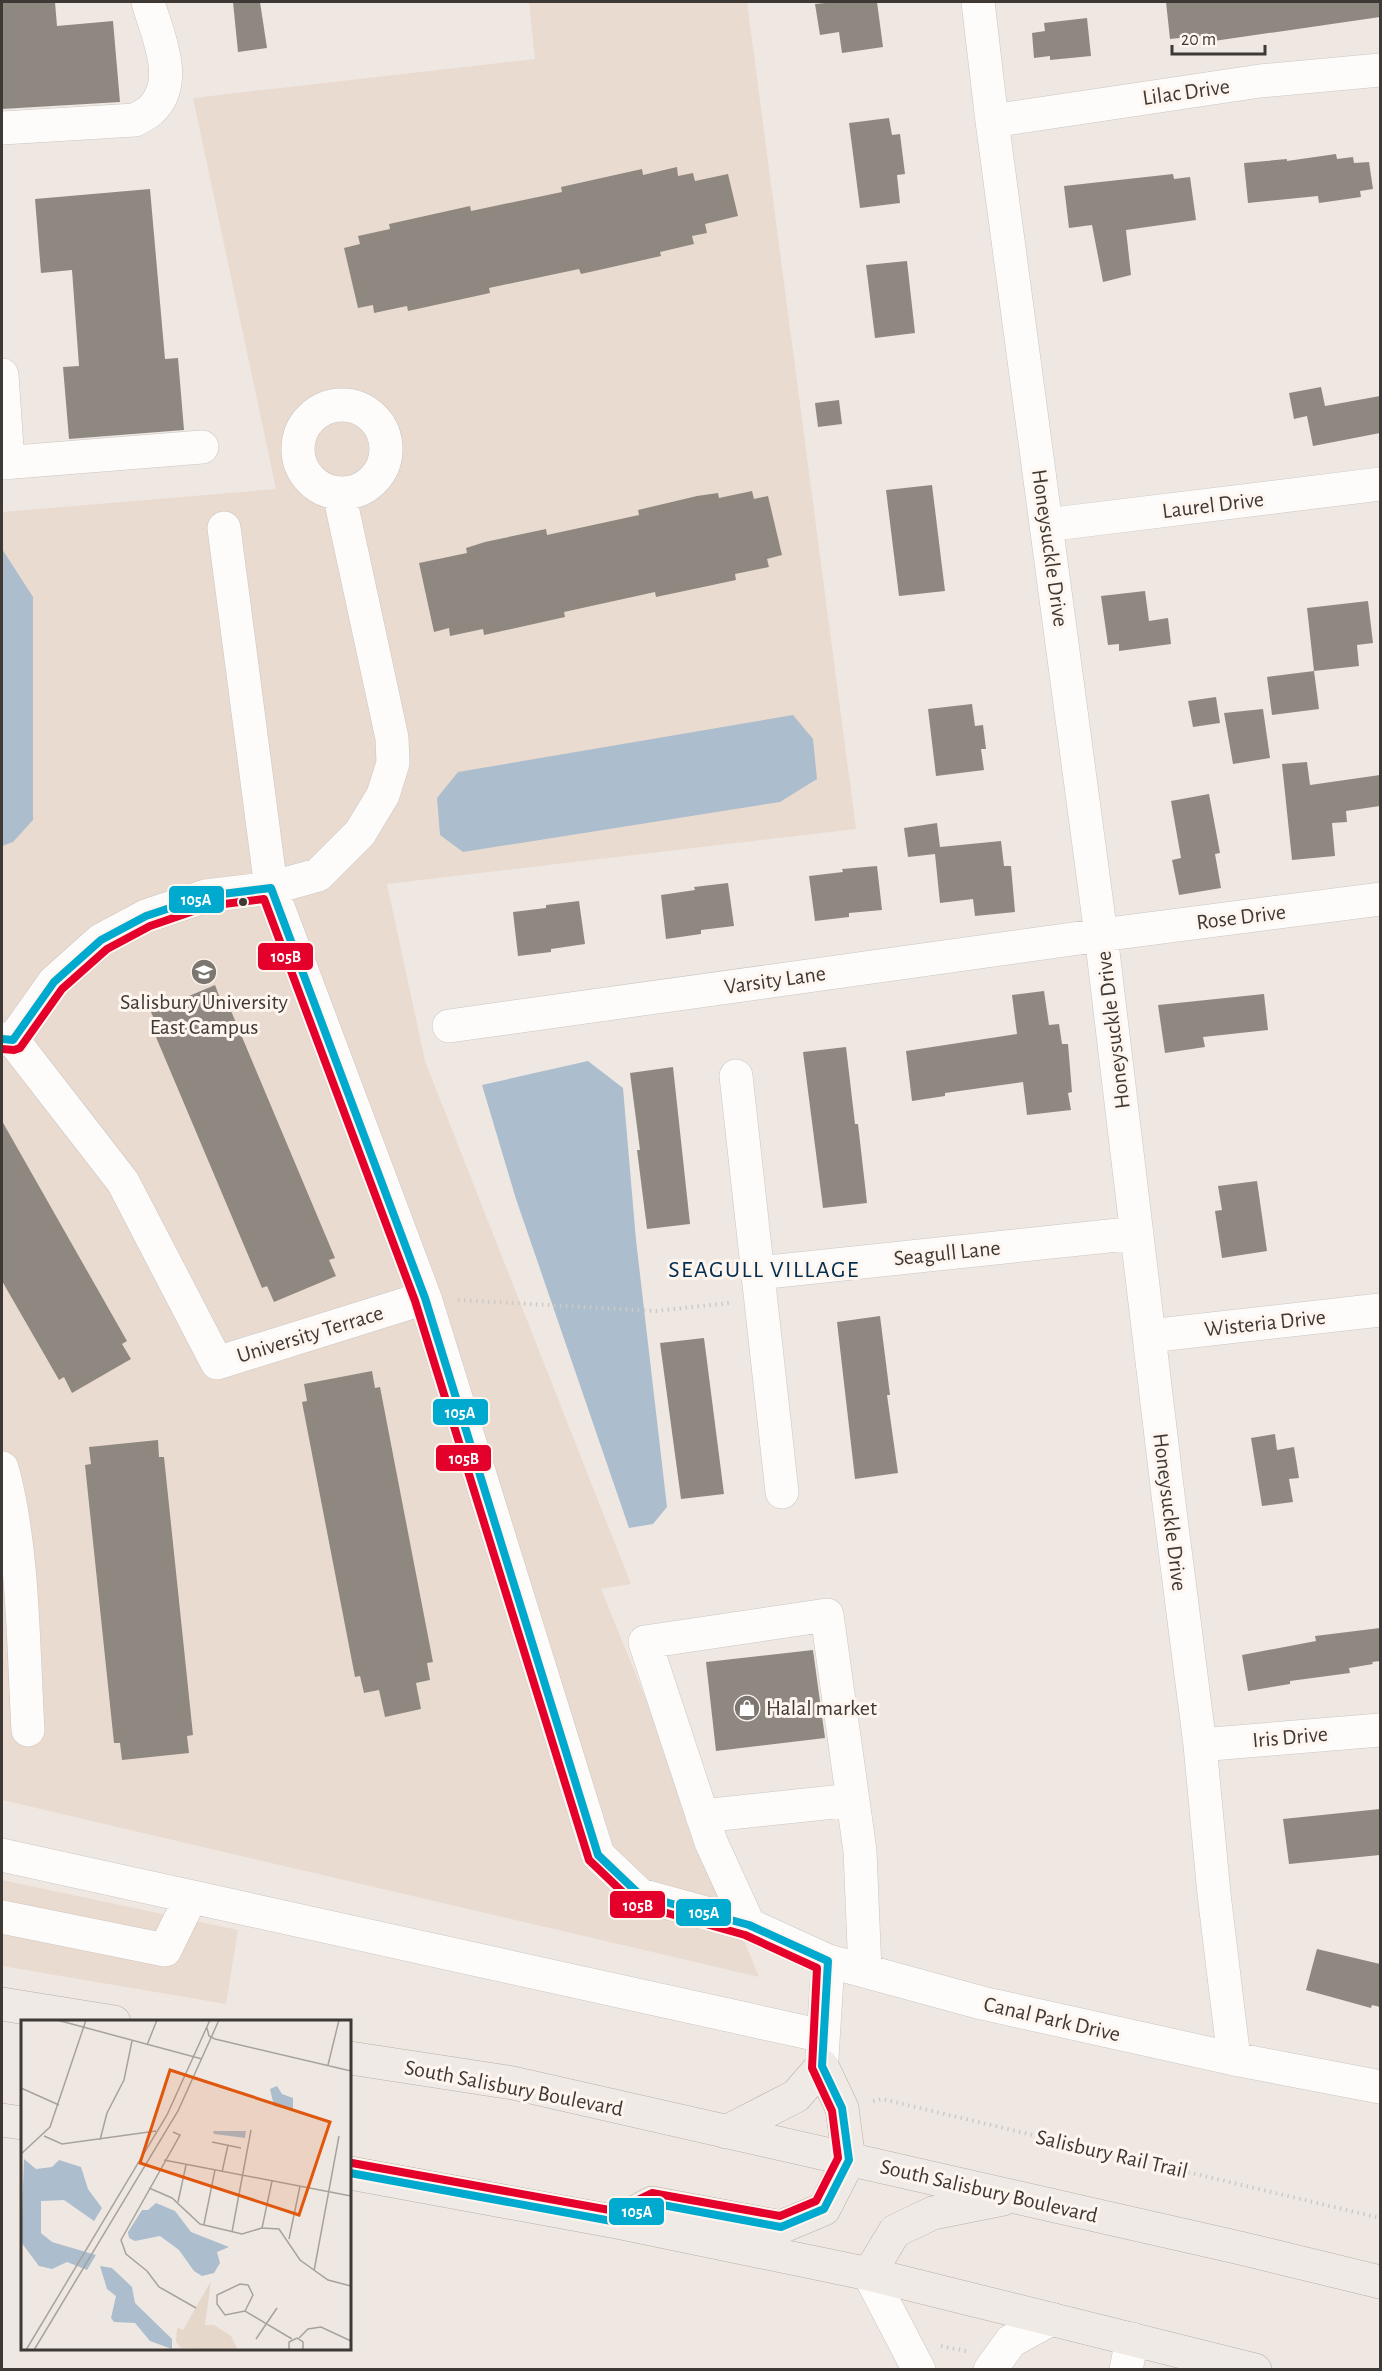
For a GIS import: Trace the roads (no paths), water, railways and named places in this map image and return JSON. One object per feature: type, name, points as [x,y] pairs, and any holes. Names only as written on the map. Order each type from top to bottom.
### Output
[{"type":"main road","points":[[2,2004],[102,2020]]},
{"type":"main road","points":[[616,2222],[652,2203],[781,2227],[824,2209],[849,2160],[842,2108],[823,2051]]},
{"type":"main road","points":[[726,2132],[796,2096],[823,2051]]},
{"type":"main road","name":"South Salisbury Boulevard","points":[[351,2058],[513,2084],[1380,2282]]},
{"type":"main road","points":[[2,2120],[21,2123]]},
{"type":"main road","points":[[351,2173],[616,2222],[869,2274],[1051,2319],[1129,2354],[1255,2370]]},
{"type":"main road","points":[[869,2274],[895,2230],[933,2213],[1014,2197]]},
{"type":"street","points":[[2,128],[135,120],[152,109],[163,93],[167,73],[148,2]]},
{"type":"street","name":"Honeysuckle Drive","points":[[978,2],[1101,935],[1200,1745],[1214,1894],[1234,2059]]},
{"type":"street","name":"Lilac Drive","points":[[992,121],[1260,81],[1380,70]]},
{"type":"street","points":[[2,375],[5,463],[202,447]]},
{"type":"street","name":"Laurel Drive","points":[[1046,525],[1380,484]]},
{"type":"street","points":[[7,1039],[54,982],[101,940],[146,916],[206,896],[271,888],[318,875],[360,833],[383,795],[393,763],[392,738],[339,493]]},
{"type":"street","points":[[2,1855],[191,1897],[823,2051],[828,1961],[749,1925],[640,1894],[597,1855],[425,1298],[271,888],[224,528]]},
{"type":"street","name":"Rose Drive","points":[[1101,935],[1380,899]]},
{"type":"street","name":"Varsity Lane","points":[[449,1026],[1101,935]]},
{"type":"street","name":"University Terrace","points":[[7,1039],[123,1182],[216,1363],[425,1298]]},
{"type":"street","points":[[736,1076],[782,1492]]},
{"type":"street","name":"Seagull Lane","points":[[760,1286],[1137,1233]]},
{"type":"street","name":"Wisteria Drive","points":[[1149,1336],[1380,1310]]},
{"type":"street","points":[[2,1468],[9,1493],[19,1580],[28,1730]]},
{"type":"street","points":[[749,1925],[711,1842],[645,1642],[827,1615],[860,1851],[865,1971]]},
{"type":"street","name":"Iris Drive","points":[[1200,1745],[1380,1730]]},
{"type":"street","points":[[702,1816],[853,1800]]},
{"type":"street","points":[[2,1917],[165,1950],[191,1897]]},
{"type":"street","name":"Canal Park Drive","points":[[828,1961],[982,2003],[1234,2059],[1380,2087]]},
{"type":"street","points":[[869,2274],[927,2357]]},
{"type":"street","points":[[979,2360],[1051,2319]]},
{"type":"water","points":[[2,549],[33,597],[33,820],[13,842],[2,846]]},
{"type":"water","points":[[793,715],[813,739],[817,779],[780,802],[463,852],[440,835],[437,798],[458,772]]},
{"type":"water","points":[[588,1061],[623,1088],[636,1240],[667,1507],[653,1524],[629,1528],[516,1199],[482,1085]]},
{"type":"place","name":"Salisbury University East Campus","points":[[204,972]]},
{"type":"place","name":"Halal market","points":[[747,1708]]},
{"type":"district","name":"SEAGULL VILLAGE","points":[[764,1270]]}]
